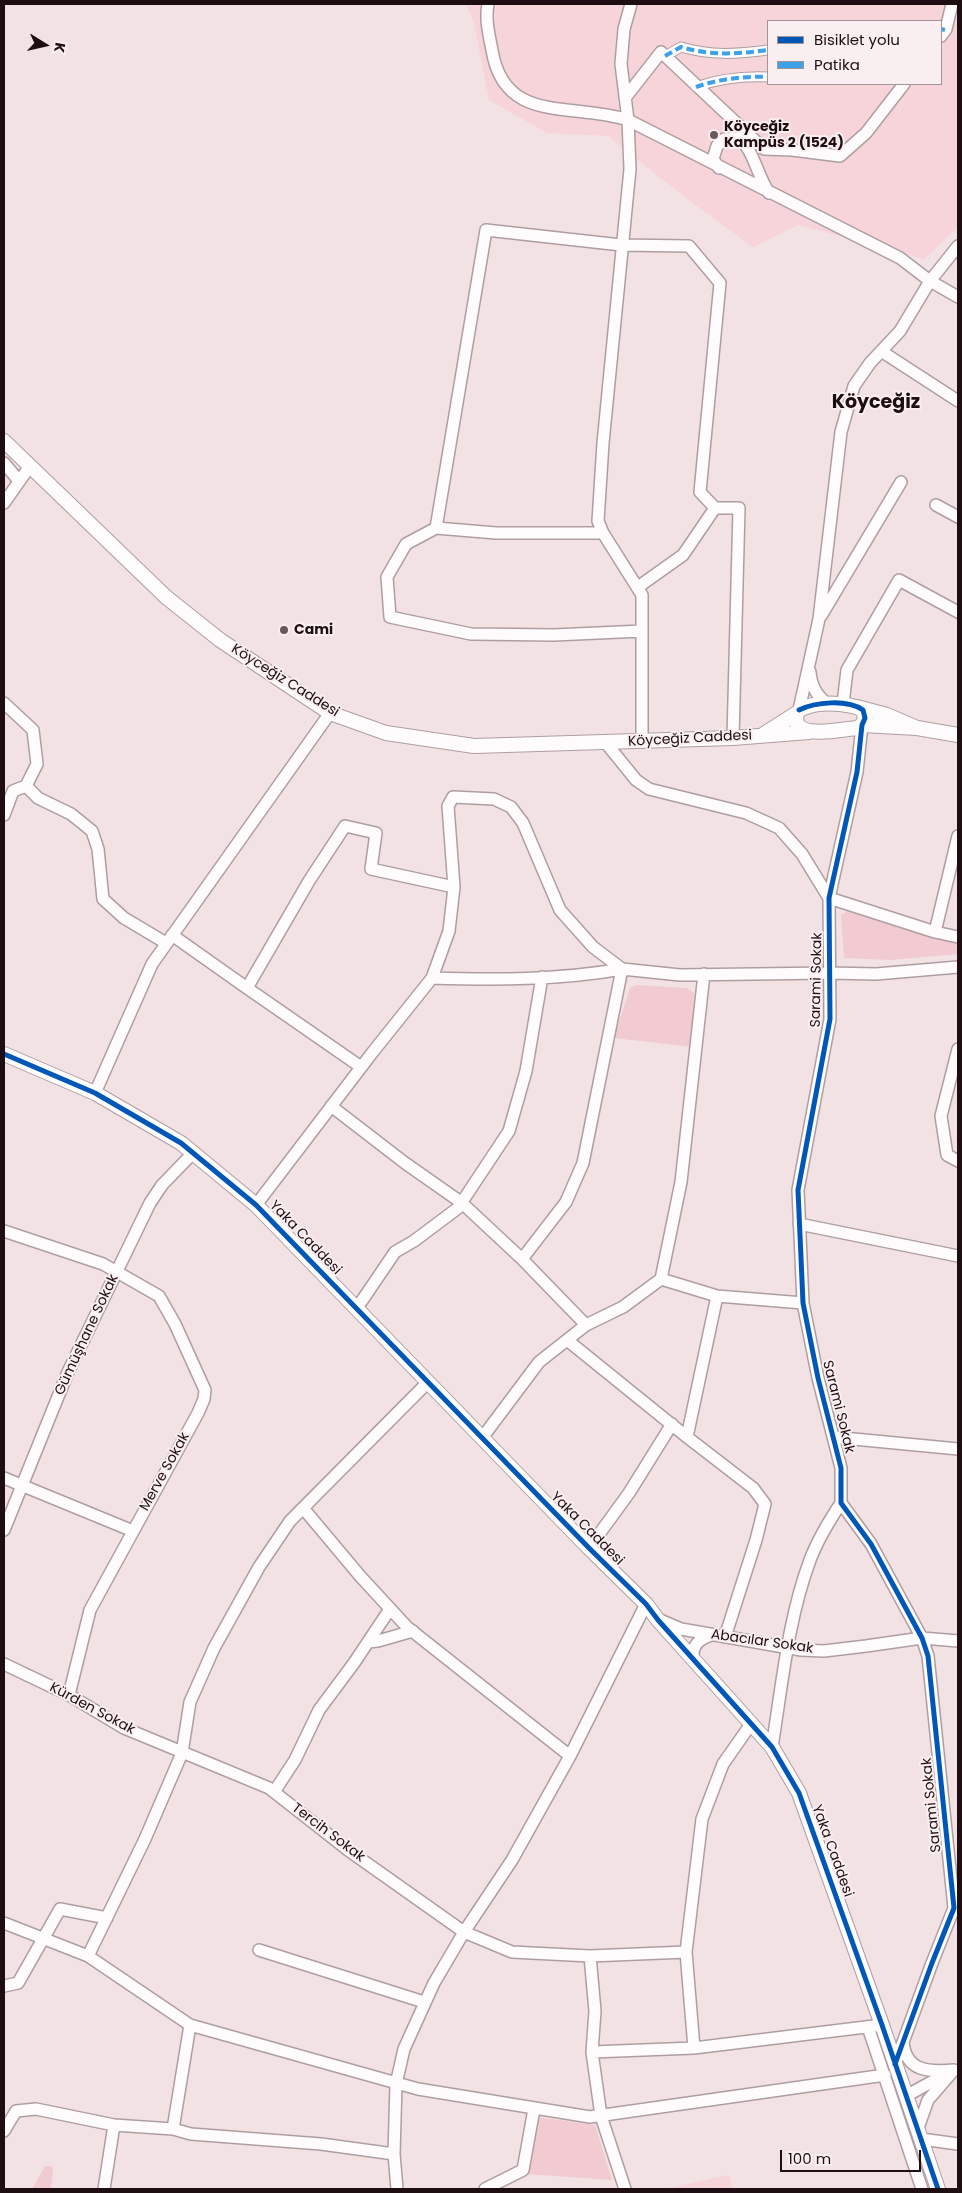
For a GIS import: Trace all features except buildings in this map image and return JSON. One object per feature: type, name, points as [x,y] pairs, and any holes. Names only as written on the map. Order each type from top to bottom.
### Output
[{"type":"street","points":[[488,4],[488,25],[494,66],[504,84],[516,96],[537,105],[606,114],[628,120],[770,194],[900,258],[930,282],[958,297]]},
{"type":"street","points":[[631,4],[626,18],[621,54],[621,74],[628,120],[630,169],[621,245],[598,521],[603,533],[642,595],[642,742]]},
{"type":"street","points":[[942,32],[952,4]]},
{"type":"street","points":[[666,56],[681,48],[701,53],[719,54],[738,54],[767,50]]},
{"type":"street","points":[[625,98],[661,52],[744,137],[764,149],[792,150],[840,156],[866,133],[903,85]]},
{"type":"street","points":[[696,87],[710,82],[767,77]]},
{"type":"street","points":[[719,168],[713,159],[714,151],[720,142],[731,137],[744,137]]},
{"type":"street","points":[[744,137],[761,181],[770,194]]},
{"type":"street","points":[[436,528],[486,230],[621,245],[690,246],[720,283],[700,492],[715,508],[739,508],[733,738]]},
{"type":"street","points":[[809,732],[798,725],[798,712],[818,619],[841,432],[854,386],[881,351],[900,331],[930,282],[958,246]]},
{"type":"street","points":[[881,351],[958,401]]},
{"type":"street","name":"Köyceğiz Caddesi","points":[[4,441],[166,597],[220,640],[330,713],[386,733],[474,746],[733,738],[842,729],[862,725]]},
{"type":"street","points":[[4,463],[19,482]]},
{"type":"street","points":[[4,503],[30,466]]},
{"type":"street","points":[[818,619],[901,482]]},
{"type":"street","points":[[936,505],[958,517]]},
{"type":"street","points":[[638,587],[683,555],[715,508]]},
{"type":"street","points":[[603,533],[496,533],[436,528],[406,544],[387,577],[390,617],[471,634],[554,635],[642,631]]},
{"type":"street","points":[[843,704],[847,670],[899,580],[958,612]]},
{"type":"street","points":[[809,665],[815,690],[821,700],[828,704]]},
{"type":"street","points":[[4,702],[33,730],[37,764],[26,786],[13,791],[4,814]]},
{"type":"street","points":[[798,712],[811,706],[843,704],[887,715],[918,728]]},
{"type":"street","points":[[857,707],[864,712],[865,721],[862,725],[918,728],[958,735]]},
{"type":"street","name":"Köyceğiz Caddesi","points":[[762,736],[798,712]]},
{"type":"street","points":[[95,1093],[111,1053],[152,964],[330,713]]},
{"type":"street","name":"Sarami Sokak","points":[[862,725],[859,757],[829,898],[830,1019],[798,1190],[803,1303],[818,1378],[841,1468],[841,1503],[871,1544],[922,1638],[928,1656],[954,1908],[895,2064]]},
{"type":"street","points":[[842,729],[848,732],[854,741],[859,757]]},
{"type":"street","points":[[606,743],[636,780],[649,789],[746,813],[779,828],[802,854],[829,898],[935,932],[958,937]]},
{"type":"street","points":[[26,786],[38,798],[71,814],[92,831],[98,849],[103,899],[124,918],[169,939],[247,988],[361,1067]]},
{"type":"street","points":[[256,1204],[432,978],[449,931],[454,888],[448,806],[453,797],[494,799],[511,807],[523,822],[560,910],[593,947],[622,969]]},
{"type":"street","points":[[247,988],[309,880],[345,826],[376,833],[371,870],[454,888]]},
{"type":"street","points":[[935,932],[958,836]]},
{"type":"street","points":[[432,978],[485,980],[591,974],[622,969],[680,975],[876,974],[958,967]]},
{"type":"street","points":[[522,1258],[566,1202],[583,1163],[622,969]]},
{"type":"street","points":[[482,1438],[539,1362],[586,1325],[623,1307],[661,1279],[681,1182],[704,974]]},
{"type":"street","points":[[357,1308],[395,1252],[414,1241],[458,1208],[509,1131],[526,1071],[542,977]]},
{"type":"street","points":[[958,1049],[942,1116],[947,1155],[958,1161]]},
{"type":"street","name":"Yaka Caddesi","points":[[4,1054],[95,1093],[182,1143],[256,1204],[589,1548],[646,1604],[658,1620],[772,1747],[799,1793],[938,2189]]},
{"type":"street","points":[[331,1106],[405,1163],[462,1203],[522,1258],[586,1325]]},
{"type":"street","name":"Gümüşhane Sokak","points":[[4,1530],[21,1484],[68,1372],[150,1203],[162,1185],[194,1152]]},
{"type":"street","points":[[799,1224],[958,1256]]},
{"type":"street","name":"Merve Sokak","points":[[4,1231],[102,1264],[159,1296],[175,1324],[205,1390],[204,1399],[198,1413],[90,1610],[69,1695]]},
{"type":"street","points":[[661,1279],[717,1296],[803,1303]]},
{"type":"street","points":[[687,1436],[717,1296]]},
{"type":"street","points":[[567,1340],[753,1488],[765,1504],[756,1540],[725,1637]]},
{"type":"street","points":[[88,1956],[145,1839],[182,1753],[190,1702],[214,1648],[259,1567],[290,1521],[428,1382]]},
{"type":"street","points":[[589,1548],[629,1493],[672,1424]]},
{"type":"street","points":[[833,1438],[958,1449]]},
{"type":"street","points":[[4,1478],[133,1530]]},
{"type":"street","points":[[772,1747],[797,1603],[810,1559],[824,1530],[841,1503]]},
{"type":"street","points":[[303,1508],[360,1576],[413,1631],[570,1756]]},
{"type":"street","points":[[397,2189],[394,2154],[396,2084],[404,2049],[424,2002],[464,1932],[512,1860],[570,1756],[646,1604]]},
{"type":"street","points":[[274,1792],[295,1760],[319,1710],[390,1608]]},
{"type":"street","name":"Abacılar Sokak","points":[[658,1620],[681,1629],[801,1650],[824,1650],[922,1638],[958,1641]]},
{"type":"street","points":[[368,1642],[413,1631]]},
{"type":"street","points":[[693,1658],[692,1651],[696,1644],[702,1638],[712,1635]]},
{"type":"street","name":"Kürden Sokak","points":[[4,1664],[69,1695],[124,1728],[182,1753]]},
{"type":"street","points":[[694,2048],[686,1952],[702,1819],[723,1764],[751,1724]]},
{"type":"street","name":"Tercih Sokak","points":[[182,1753],[269,1788],[348,1850],[464,1932],[512,1952],[590,1956],[686,1952]]},
{"type":"street","points":[[4,1986],[18,1983],[60,1909],[107,1918]]},
{"type":"street","points":[[4,1922],[44,1940],[88,1956],[190,2025],[396,2084],[534,2109],[590,2117],[601,2116],[885,2075]]},
{"type":"street","points":[[258,1950],[424,2002]]},
{"type":"street","points":[[590,1956],[595,2011],[592,2052],[601,2116],[625,2189]]},
{"type":"street","points":[[174,2129],[190,2025]]},
{"type":"street","points":[[592,2052],[694,2048],[882,2025]]},
{"type":"street","points":[[868,2027],[922,2189]]},
{"type":"street","points":[[903,2040],[904,2055],[913,2065],[938,2071],[956,2068]]},
{"type":"street","points":[[906,2096],[956,2068]]},
{"type":"street","points":[[956,2068],[928,2100],[919,2134],[958,2144]]},
{"type":"street","points":[[4,2131],[16,2111],[36,2109],[114,2125],[174,2129],[191,2134],[321,2144],[394,2154]]},
{"type":"street","points":[[485,2189],[523,2170],[534,2109]]},
{"type":"street","points":[[104,2189],[114,2125]]},
{"type":"shaded area","points":[[466,4],[958,4],[958,227],[924,259],[798,225],[753,247],[687,199],[608,136],[547,133],[489,100],[474,23]]},
{"type":"shaded area","points":[[847,911],[958,941],[958,954],[891,960],[844,958],[841,915]]},
{"type":"shaded area","points":[[636,985],[687,988],[694,993],[692,1047],[614,1038],[630,988]]},
{"type":"shaded area","points":[[537,2117],[595,2125],[612,2180],[525,2174]]},
{"type":"shaded area","points":[[45,2166],[51,2166],[53,2169],[51,2189],[32,2189]]},
{"type":"shaded area","points":[[729,2175],[733,2189],[663,2189]]},
{"type":"marked path","points":[[665,56],[681,47],[703,52],[724,53],[767,50]]},
{"type":"marked path","points":[[696,87],[731,79],[767,77]]},
{"type":"cycle path","points":[[799,710],[814,705],[840,703],[863,710],[865,718],[862,725],[857,772],[829,898],[830,1019],[798,1190],[803,1303],[818,1378],[841,1468],[841,1503],[871,1544],[922,1638],[928,1656],[954,1908],[895,2064]]},
{"type":"cycle path","points":[[4,1054],[95,1093],[181,1143],[256,1205],[589,1548],[646,1604],[658,1620],[772,1747],[799,1793],[938,2189]]},
{"type":"place","name":"Köyceğiz Kampüs 2 (1524)","points":[[714,135]]},
{"type":"place","name":"Cami","points":[[284,630]]},
{"type":"district","name":"Köyceğiz","points":[[876,403]]}]
